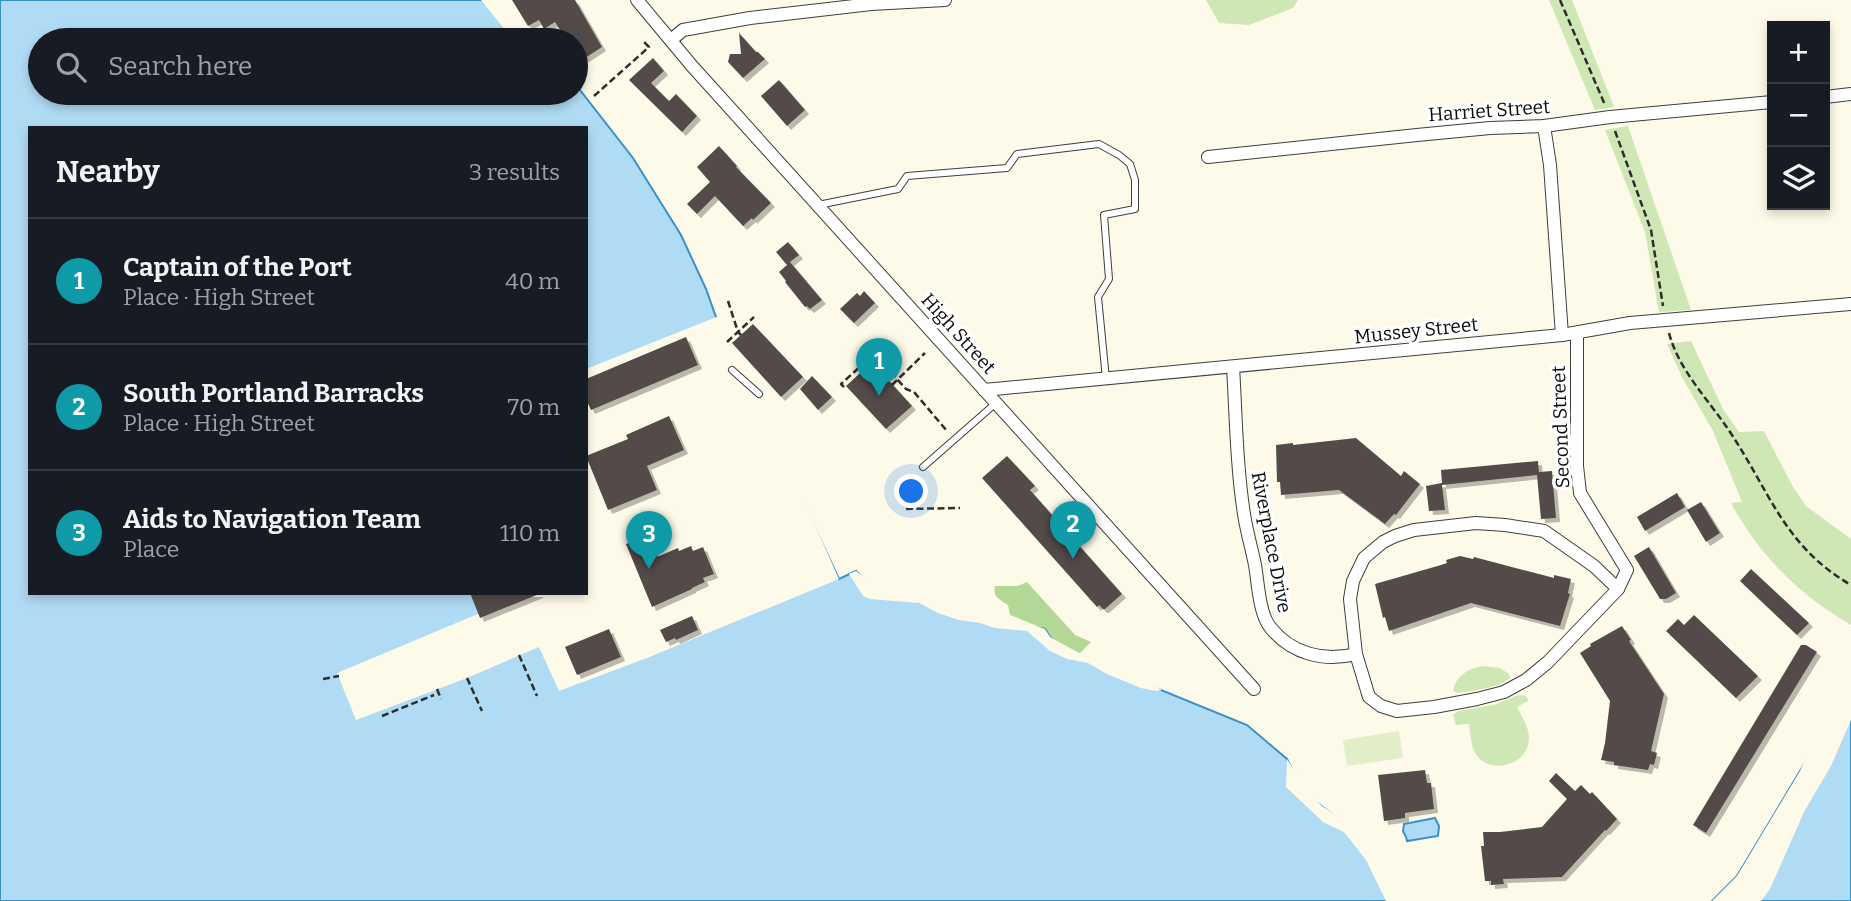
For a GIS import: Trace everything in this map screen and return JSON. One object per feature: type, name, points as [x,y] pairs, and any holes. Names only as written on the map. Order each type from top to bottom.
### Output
[{"type":"street","name":"High Street","points":[[637,0],[692,66],[1254,689]]},
{"type":"street","points":[[671,40],[683,30],[750,18],[871,4],[945,0]]},
{"type":"street","points":[[1830,96],[1851,94]]},
{"type":"street","name":"Harriet Street","points":[[1208,156],[1490,128],[1544,126],[1767,102]]},
{"type":"street","points":[[1544,126],[1562,335]]},
{"type":"street","name":"Mussey Street","points":[[984,390],[1562,335],[1665,319],[1851,304]]},
{"type":"street","name":"Second Street","points":[[1577,333],[1577,466],[1580,493],[1627,570],[1618,589]]},
{"type":"street","name":"Riverplace Drive","points":[[1233,367],[1243,510],[1268,625],[1286,643],[1313,656],[1338,659],[1356,654]]},
{"type":"street","points":[[1476,523],[1505,524],[1544,531],[1594,566],[1618,589],[1548,662],[1526,680],[1504,692],[1477,699],[1397,711],[1381,706],[1369,697],[1356,654],[1350,599],[1353,581],[1364,558],[1373,548],[1395,536],[1414,530],[1476,523]]},
{"type":"lane","points":[[818,205],[898,188],[907,176],[1007,168],[1017,154],[1099,144],[1119,155],[1130,164],[1135,180],[1135,209],[1104,215],[1109,279],[1098,297],[1106,379]]},
{"type":"lane","points":[[733,370],[759,394]]},
{"type":"lane","points":[[923,467],[996,403]]},
{"type":"path","points":[[1560,0],[1605,106]]},
{"type":"path","points":[[594,96],[649,47],[643,41]]},
{"type":"path","points":[[1612,124],[1651,230],[1672,346],[1689,375],[1731,432],[1787,527],[1810,554],[1851,585]]},
{"type":"path","points":[[728,301],[740,333]]},
{"type":"path","points":[[727,342],[740,333],[754,317]]},
{"type":"path","points":[[892,385],[925,353]]},
{"type":"path","points":[[844,387],[841,384],[874,354],[906,389],[914,392],[947,431]]},
{"type":"path","points":[[906,509],[960,508]]},
{"type":"path","points":[[519,655],[537,696]]},
{"type":"path","points":[[323,679],[338,676]]},
{"type":"path","points":[[467,678],[482,711]]},
{"type":"path","points":[[382,716],[438,691],[440,699]]},
{"type":"green space","points":[[1206,0],[1298,0],[1293,8],[1249,25],[1219,23]]},
{"type":"green space","points":[[1549,0],[1572,0],[1614,107],[1595,110]]},
{"type":"green space","points":[[1628,126],[1691,310],[1659,312],[1645,232],[1605,130]]},
{"type":"green space","points":[[1691,341],[1723,409],[1739,432],[1764,431],[1806,506],[1851,539],[1851,625],[1814,601],[1782,573],[1755,540],[1731,503],[1742,502],[1713,431],[1683,379],[1667,344]]},
{"type":"green space","points":[[1027,582],[1075,635],[1091,642],[1077,656],[1050,637],[1045,629],[1010,615],[1008,605],[995,594],[995,586],[1018,586]]},
{"type":"green space","points":[[1483,666],[1500,668],[1509,674],[1510,678],[1485,688],[1457,693],[1453,691],[1464,674]]},
{"type":"green space","points":[[1518,695],[1528,699],[1517,707],[1528,730],[1527,748],[1522,756],[1506,765],[1488,764],[1474,751],[1469,724],[1456,725],[1453,715],[1458,711],[1494,705]]},
{"type":"green space","points":[[1399,731],[1403,758],[1347,766],[1343,740]]},
{"type":"water","points":[[0,0],[487,0],[515,28],[28,28],[28,105],[588,105],[588,100],[633,158],[681,235],[716,317],[839,579],[856,571],[876,590],[951,611],[1045,629],[1060,646],[1247,725],[1287,759],[1303,792],[1352,829],[1400,893],[1466,898],[1473,901],[0,901]]},
{"type":"water","points":[[1851,686],[1851,901],[1712,901],[1737,876]]},
{"type":"water","points":[[1435,818],[1439,826],[1438,836],[1407,841],[1403,831],[1404,824]]},
{"type":"pier","points":[[481,0],[492,0],[519,28],[504,28]]},
{"type":"pier","points":[[719,316],[839,579],[559,691],[539,647],[467,678],[356,720],[337,673],[523,595],[588,595],[588,368]]},
{"type":"pier","points":[[856,571],[878,587],[916,595],[956,610],[1022,621],[1045,629],[1050,637],[1079,653],[1142,678],[1162,690],[1141,688],[1088,663],[1067,659],[1050,651],[1027,631],[995,628],[959,620],[919,603],[870,599],[863,596],[849,574]]},
{"type":"pier","points":[[1851,683],[1851,720],[1831,766],[1804,812],[1770,889],[1761,901],[1712,901],[1737,876],[1800,771],[1810,748]]},
{"type":"pier","points":[[1287,759],[1306,790],[1322,806],[1354,827],[1401,888],[1411,876],[1416,863],[1456,867],[1465,872],[1470,896],[1477,901],[1386,901],[1366,860],[1344,832],[1323,822],[1286,787]]},
{"type":"building","points":[[512,0],[575,0],[602,47],[588,56],[588,28],[559,28],[555,22],[543,28],[539,20],[528,26]]},
{"type":"building","points":[[739,33],[765,59],[743,78],[728,62],[730,54],[741,54]]},
{"type":"building","points":[[653,58],[664,71],[651,83],[669,101],[676,94],[697,116],[682,132],[629,80]]},
{"type":"building","points":[[779,80],[805,110],[787,126],[761,96]]},
{"type":"building","points":[[719,146],[771,203],[743,226],[715,196],[697,214],[687,204],[710,182],[697,167]]},
{"type":"building","points":[[788,242],[799,255],[790,262],[822,300],[810,309],[805,307],[779,272],[787,265],[776,252]]},
{"type":"building","points":[[864,291],[875,303],[854,323],[840,309],[857,293],[860,296]]},
{"type":"building","points":[[753,324],[803,377],[781,397],[732,343]]},
{"type":"building","points":[[686,337],[698,365],[591,410],[588,403],[588,378]]},
{"type":"building","points":[[872,362],[912,406],[886,429],[846,386]]},
{"type":"building","points":[[812,376],[832,397],[818,410],[800,389]]},
{"type":"building","points":[[669,416],[684,450],[647,466],[657,490],[608,510],[588,455],[628,439],[626,435]]},
{"type":"building","points":[[1356,438],[1401,476],[1404,471],[1420,484],[1396,515],[1385,524],[1339,490],[1281,495],[1280,482],[1277,482],[1276,445]]},
{"type":"building","points":[[1007,456],[1035,486],[1030,490],[1122,594],[1105,609],[1099,605],[1097,607],[982,478]]},
{"type":"building","points":[[1538,461],[1539,472],[1552,471],[1556,518],[1541,519],[1537,475],[1442,485],[1445,510],[1429,511],[1426,486],[1442,483],[1441,470]]},
{"type":"building","points":[[1677,493],[1685,507],[1645,531],[1637,517]]},
{"type":"building","points":[[1701,502],[1720,533],[1706,542],[1687,510]]},
{"type":"building","points":[[648,535],[657,557],[678,548],[679,551],[691,546],[693,551],[703,547],[714,574],[703,578],[705,582],[692,589],[652,607],[626,544]]},
{"type":"building","points":[[1649,547],[1676,593],[1666,599],[1660,599],[1634,556]]},
{"type":"building","points":[[1460,556],[1474,557],[1554,578],[1554,575],[1571,579],[1570,594],[1560,626],[1471,603],[1389,631],[1375,584],[1441,565],[1447,563],[1446,560]]},
{"type":"building","points":[[1751,569],[1809,623],[1797,635],[1740,581]]},
{"type":"building","points":[[471,595],[537,595],[480,618]]},
{"type":"building","points":[[1694,615],[1758,676],[1736,698],[1666,631],[1678,619],[1684,625]]},
{"type":"building","points":[[692,616],[698,630],[666,642],[660,630]]},
{"type":"building","points":[[1622,626],[1664,694],[1651,751],[1657,753],[1654,765],[1650,764],[1648,770],[1614,765],[1614,762],[1601,760],[1610,701],[1580,653],[1591,646],[1590,644]]},
{"type":"building","points":[[609,629],[621,657],[577,675],[565,647]]},
{"type":"building","points":[[1801,645],[1817,652],[1706,833],[1693,825]]},
{"type":"building","points":[[1425,770],[1427,783],[1431,783],[1434,809],[1405,813],[1405,818],[1384,821],[1378,775]]},
{"type":"building","points":[[1556,773],[1575,791],[1581,785],[1590,794],[1592,792],[1617,819],[1562,877],[1503,879],[1504,884],[1491,885],[1491,881],[1485,881],[1481,846],[1484,846],[1483,832],[1542,827],[1567,799],[1549,781]]},
{"type":"place","name":"Captain of the Port","points":[[879,396]]},
{"type":"place","name":"South Portland Barracks","points":[[1073,559]]},
{"type":"place","name":"Aids to Navigation Team","points":[[649,569]]}]
